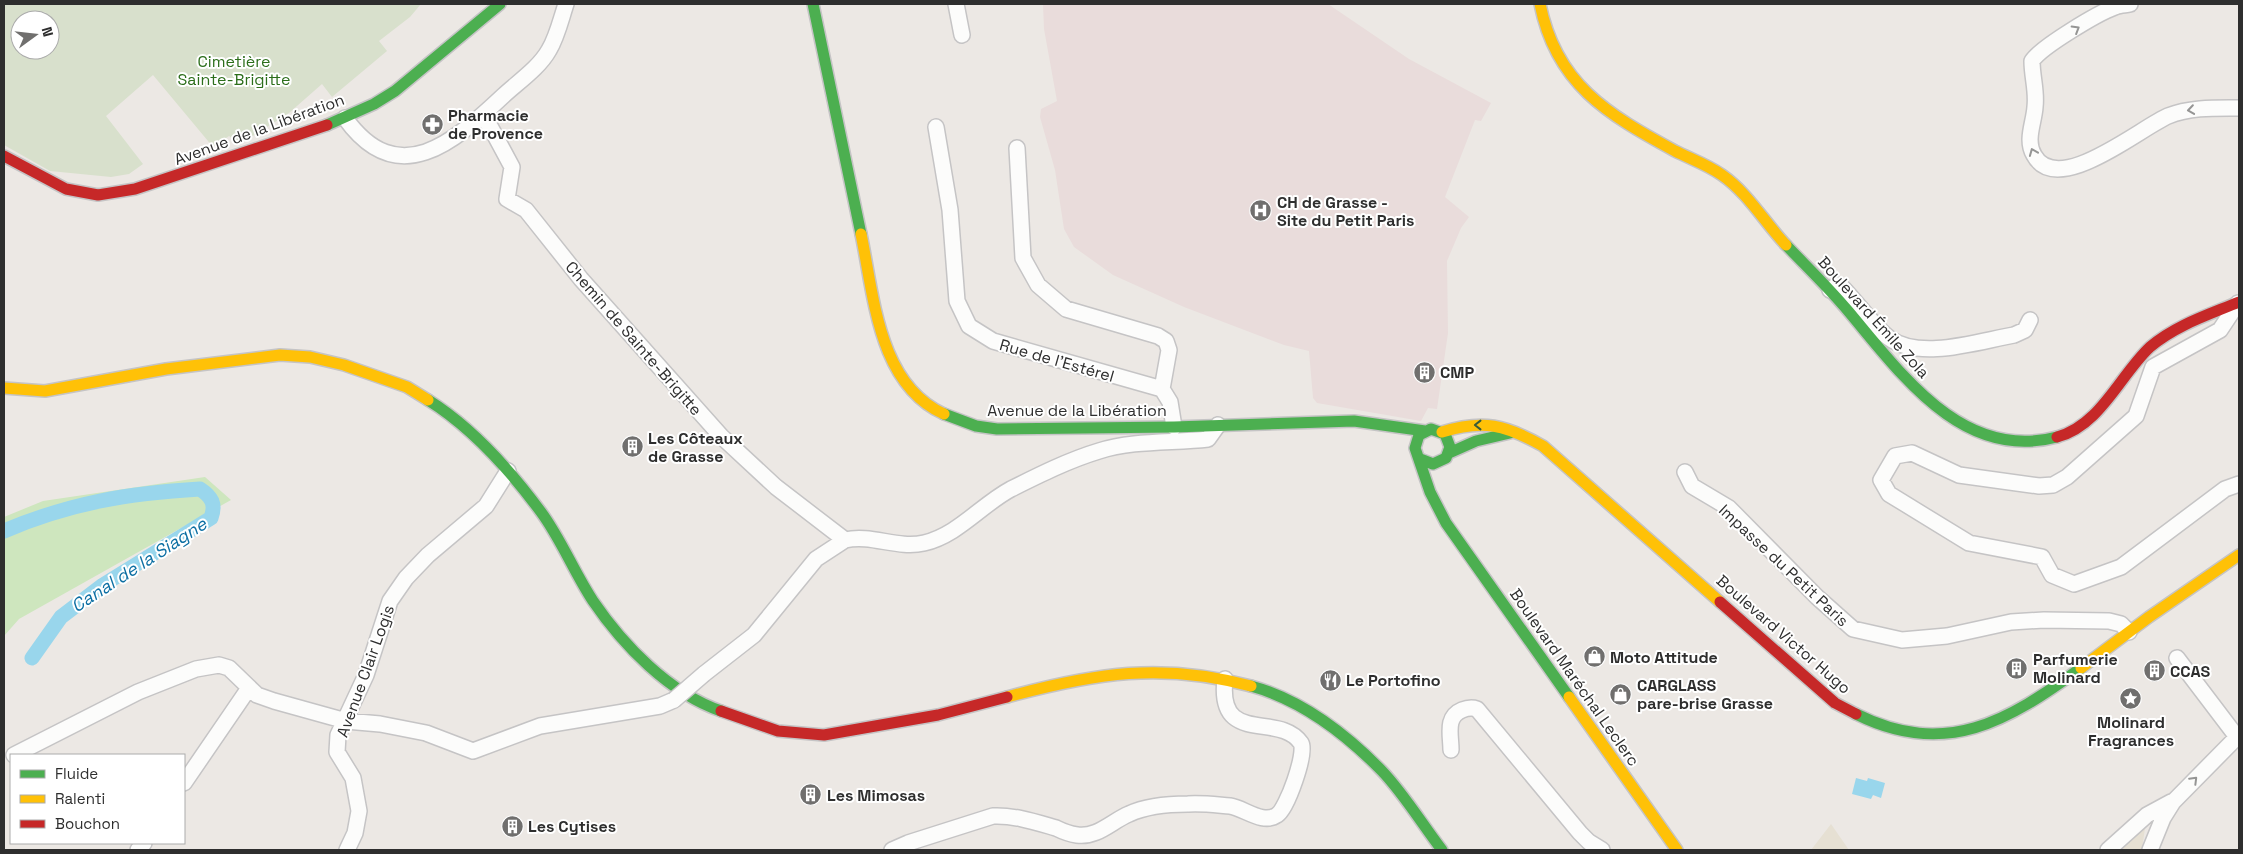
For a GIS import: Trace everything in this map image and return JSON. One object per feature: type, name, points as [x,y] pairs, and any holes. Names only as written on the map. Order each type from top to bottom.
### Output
[{"type":"main road","name":"Avenue de la Libération","points":[[4,156],[66,189],[98,195],[114,194],[183,174],[345,118],[395,91],[500,4]]},
{"type":"main road","name":"Avenue de la Libération","points":[[813,4],[883,337],[888,354],[908,386],[931,408],[973,426],[997,429],[1354,421],[1425,431]]},
{"type":"main road","name":"Boulevard Émile Zola","points":[[1540,4],[1543,26],[1552,49],[1566,71],[1592,98],[1640,131],[1717,172],[1733,184],[1784,243],[1830,290],[1886,358],[1931,402],[1969,427],[1992,437],[2039,442],[2062,436],[2082,426],[2101,409],[2148,350],[2166,334],[2239,302]]},
{"type":"main road","points":[[4,388],[45,391],[180,367],[280,355],[310,357],[344,364],[407,387],[455,417],[508,471],[542,513],[593,601],[633,650],[674,686],[715,710],[778,731],[824,735],[938,715],[1062,682],[1127,672],[1160,672],[1224,679],[1276,693],[1302,706],[1326,722],[1382,771],[1442,850]]},
{"type":"main road","points":[[1354,421],[1389,440]]},
{"type":"main road","name":"Boulevard Victor Hugo","points":[[1442,432],[1473,424],[1483,424],[1514,432],[1543,446],[1835,703],[1875,724],[1922,734],[1944,735],[1972,730],[2028,703],[2239,555]]},
{"type":"main road","points":[[1436,429],[1442,432],[1449,440],[1440,478],[1441,506],[1446,523],[1430,492],[1415,454],[1416,441],[1425,431],[1436,429]]},
{"type":"main road","points":[[1415,454],[1431,464],[1476,441],[1514,432]]},
{"type":"main road","name":"Boulevard Maréchal Leclerc","points":[[1446,523],[1677,850]]},
{"type":"street","points":[[345,118],[361,137],[385,152],[415,155],[430,152],[445,144],[482,116],[541,61],[550,50],[566,4]]},
{"type":"street","points":[[956,4],[962,35]]},
{"type":"street","points":[[2130,4],[2114,7],[2041,50],[2036,56],[2032,68],[2036,90],[2030,142],[2033,154],[2039,163],[2048,168],[2072,167],[2106,153],[2167,116],[2192,109],[2237,107]]},
{"type":"street","name":"Chemin de Sainte-Brigitte","points":[[482,116],[491,128],[512,167],[507,199],[526,210],[580,279],[721,436],[776,487],[845,540]]},
{"type":"street","name":"Rue de l'Estérel","points":[[936,127],[950,210],[957,301],[969,326],[993,342],[1162,389]]},
{"type":"street","points":[[1017,148],[1023,258],[1038,285],[1066,309],[1158,336],[1166,341],[1169,350],[1162,389],[1170,402],[1174,426]]},
{"type":"street","points":[[1830,290],[1836,285],[1842,287],[1889,338],[1908,347],[1930,350],[2014,335],[2025,330],[2030,320]]},
{"type":"street","points":[[2239,302],[2220,330],[2153,366],[2136,416],[2067,477],[2053,485],[2039,486],[1959,475],[1912,453],[1894,456],[1881,480],[1889,494],[1969,543],[2042,557],[2052,575],[2074,584],[2121,567],[2225,489],[2239,484]]},
{"type":"street","points":[[17,754],[138,692],[196,669],[219,665],[229,668],[257,694],[274,701],[346,721],[380,724],[426,733],[473,751],[540,726],[660,706],[674,700],[754,635],[816,559],[845,540],[858,537],[905,545],[924,543],[957,528],[1010,490],[1099,450],[1136,444],[1208,439],[1218,425]]},
{"type":"street","name":"Avenue Clair Logis","points":[[347,850],[355,833],[359,811],[353,778],[337,752],[338,735],[366,675],[390,601],[406,578],[428,555],[486,506],[508,471]]},
{"type":"street","name":"Impasse du Petit Paris","points":[[1685,472],[1692,486],[1729,508],[1816,597],[1853,629],[1902,640],[1947,636],[2011,622],[2044,620],[2109,621],[2121,624],[2129,632]]},
{"type":"street","points":[[2150,850],[2163,818],[2173,802],[2238,736],[2177,658]]},
{"type":"street","points":[[892,850],[916,840],[993,816],[1007,815],[1077,835],[1091,835],[1128,814],[1146,808],[1188,804],[1232,807],[1261,818],[1276,817],[1285,808],[1303,752],[1300,742],[1285,732],[1244,723],[1231,716],[1224,698],[1224,679]]},
{"type":"street","points":[[185,782],[249,688]]},
{"type":"street","points":[[1451,750],[1450,723],[1452,717],[1468,708],[1477,709],[1580,833],[1589,842],[1602,850]]},
{"type":"street","points":[[2108,850],[2147,815],[2173,802]]},
{"type":"shaded area","name":"CH de Grasse - Site du Petit Paris","points":[[1043,4],[1328,4],[1409,59],[1491,103],[1481,121],[1475,120],[1445,197],[1469,217],[1461,228],[1447,261],[1448,333],[1437,409],[1428,408],[1421,421],[1317,403],[1313,398],[1309,351],[1284,345],[1184,307],[1113,275],[1074,247],[1064,229],[1055,170],[1040,117],[1041,109],[1057,101],[1044,29]]},
{"type":"shaded area","points":[[1831,824],[1849,850],[1811,850]]},
{"type":"shaded area","points":[[2145,828],[2142,850],[2099,850]]},
{"type":"green space","name":"Cimetière Sainte-Brigitte","points":[[4,4],[421,4],[410,17],[379,41],[387,51],[332,97],[322,84],[289,113],[240,144],[229,136],[213,147],[153,75],[106,116],[143,164],[129,174],[111,177],[50,171],[4,145]]},
{"type":"green space","points":[[205,477],[231,500],[19,619],[4,636],[4,517],[43,501]]},
{"type":"water","points":[[1856,778],[1867,781],[1868,778],[1885,783],[1881,798],[1873,795],[1871,799],[1852,794]]},
{"type":"waterway","name":"Canal de la Siagne","points":[[4,531],[28,521],[76,506],[149,493],[200,489],[210,498],[213,505],[211,518],[103,585],[61,617],[32,658]]},
{"type":"traffic: fast","points":[[327,125],[374,104],[395,91],[500,4]]},
{"type":"traffic: fast","points":[[813,4],[861,234]]},
{"type":"traffic: fast","points":[[1786,245],[1834,294],[1913,386],[1938,408],[1964,425],[1992,437],[2023,441],[2057,437]]},
{"type":"traffic: fast","points":[[428,400],[460,423],[490,451],[517,481],[548,522],[593,601],[618,634],[633,650],[649,666],[683,692],[721,711]]},
{"type":"traffic: fast","points":[[944,414],[976,426],[997,429],[1174,427],[1354,421],[1425,431]]},
{"type":"traffic: fast","points":[[1420,459],[1433,464],[1446,458],[1450,447],[1445,434],[1431,429],[1419,435],[1415,448],[1430,492],[1446,523],[1569,697]]},
{"type":"traffic: fast","points":[[1449,453],[1476,441],[1510,433]]},
{"type":"traffic: fast","points":[[1856,714],[1889,727],[1919,733],[1947,733],[1975,728],[2001,718],[2028,704],[2081,668]]},
{"type":"traffic: fast","points":[[1251,686],[1288,700],[1338,731],[1368,757],[1390,780],[1442,850]]},
{"type":"traffic: slow","points":[[1540,4],[1548,32],[1558,56],[1588,94],[1627,124],[1722,175],[1740,190],[1786,245]]},
{"type":"traffic: slow","points":[[861,234],[876,310],[892,360],[905,382],[922,400],[944,414]]},
{"type":"traffic: slow","points":[[4,388],[45,391],[166,369],[280,355],[310,357],[344,365],[407,387],[428,400]]},
{"type":"traffic: slow","points":[[1442,432],[1470,426],[1494,426],[1517,433],[1543,446],[1720,602]]},
{"type":"traffic: slow","points":[[2081,668],[2149,617],[2239,555]]},
{"type":"traffic: slow","points":[[1007,697],[1070,682],[1129,674],[1188,674],[1251,686]]},
{"type":"traffic: slow","points":[[1569,697],[1677,850]]},
{"type":"traffic: jam","points":[[4,156],[66,189],[98,195],[135,189],[327,125]]},
{"type":"traffic: jam","points":[[2057,437],[2072,431],[2097,411],[2139,358],[2160,339],[2193,321],[2239,302]]},
{"type":"traffic: jam","points":[[1720,602],[1835,703],[1856,714]]},
{"type":"traffic: jam","points":[[721,711],[778,731],[824,735],[938,715],[1007,697]]},
{"type":"place","name":"Pharmacie de Provence","points":[[432,124]]},
{"type":"place","name":"CH de Grasse - Site du Petit Paris","points":[[1261,211]]},
{"type":"place","name":"CMP","points":[[1424,372]]},
{"type":"place","name":"Les Côteaux de Grasse","points":[[632,447]]},
{"type":"place","name":"Moto Attitude","points":[[1594,657]]},
{"type":"place","name":"Parfumerie Molinard","points":[[2017,668]]},
{"type":"place","name":"CCAS","points":[[2154,671]]},
{"type":"place","name":"Le Portofino","points":[[1330,680]]},
{"type":"place","name":"CARGLASS pare-brise Grasse","points":[[1621,694]]},
{"type":"place","name":"Molinard Fragrances","points":[[2131,698]]},
{"type":"place","name":"Les Mimosas","points":[[811,795]]},
{"type":"place","name":"Les Cytises","points":[[512,826]]}]
